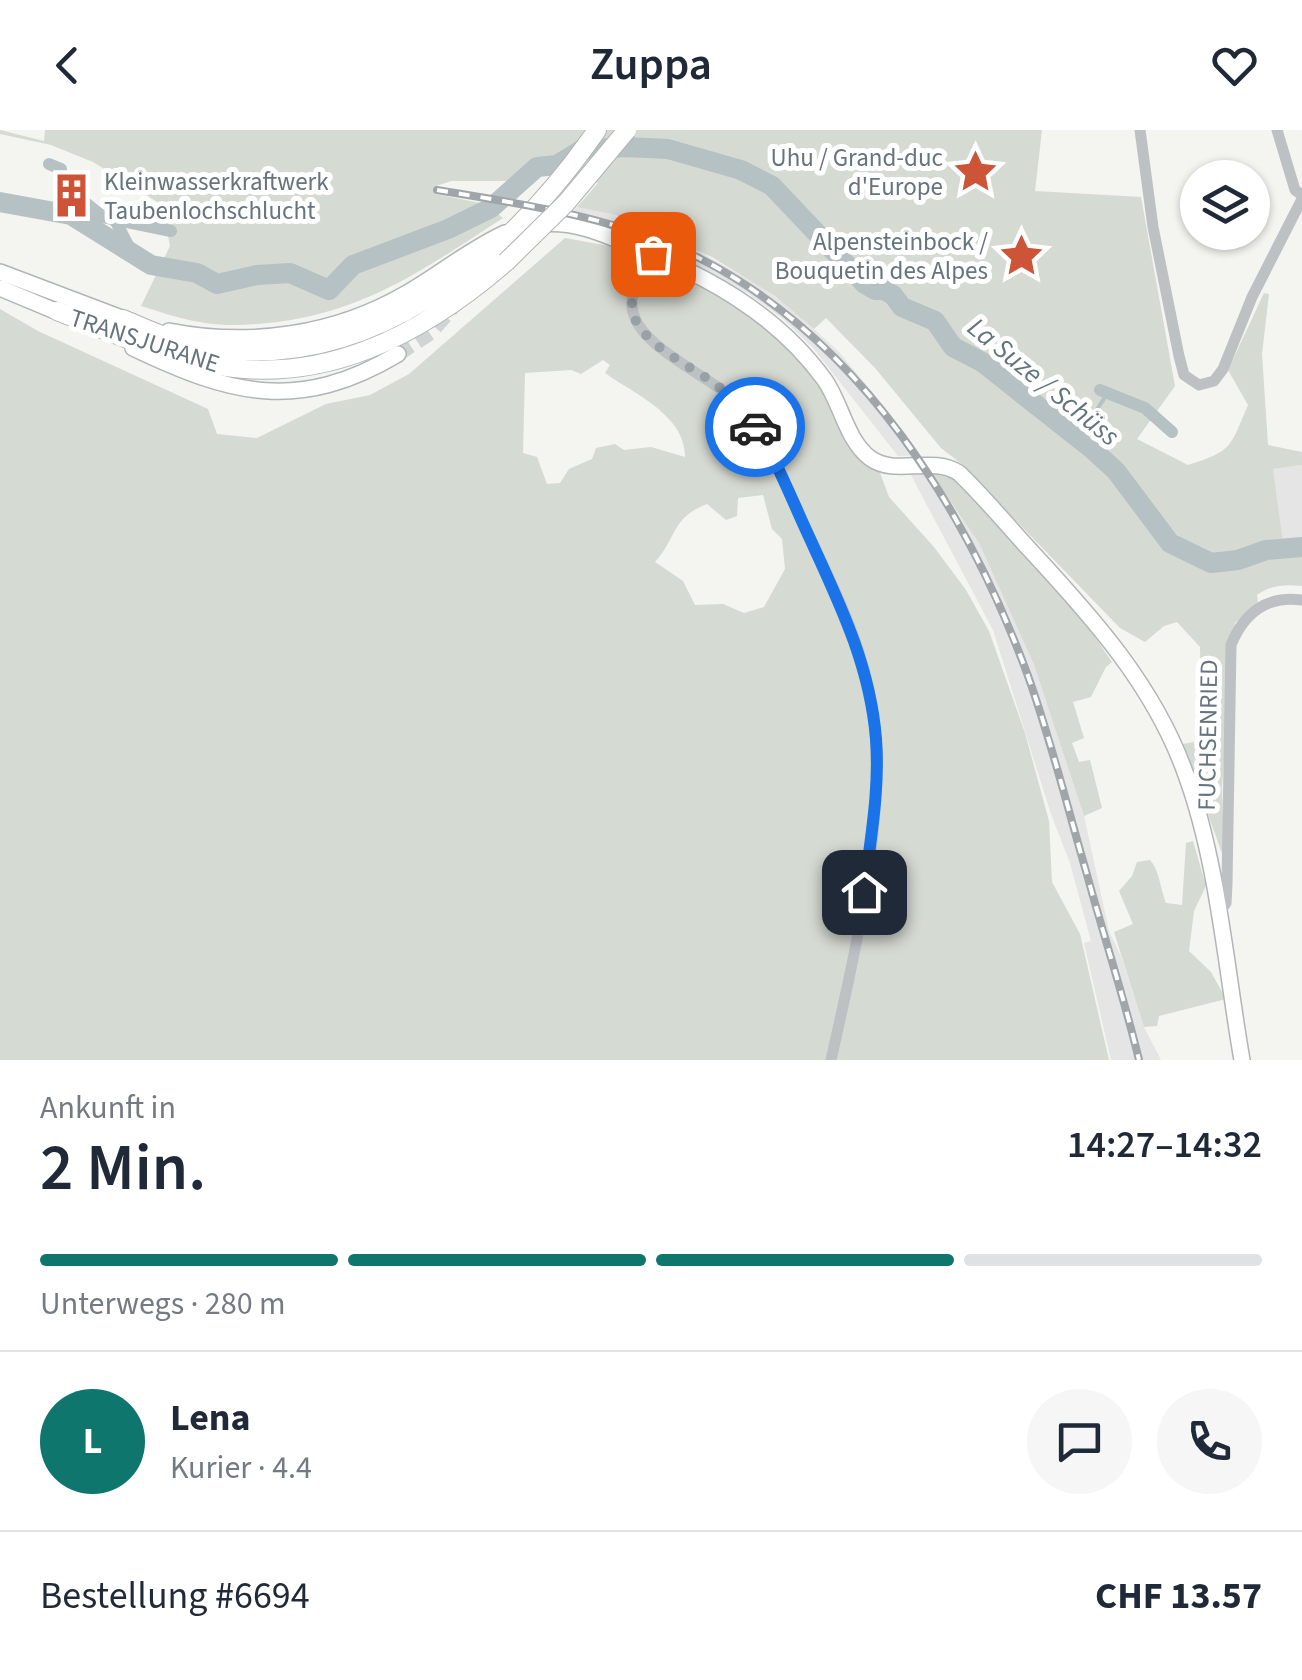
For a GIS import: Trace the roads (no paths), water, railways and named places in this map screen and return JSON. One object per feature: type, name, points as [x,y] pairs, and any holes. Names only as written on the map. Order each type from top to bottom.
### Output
[{"type":"highway","name":"TRANSJURANE","points":[[123,319],[194,345],[245,351],[316,345],[377,328],[423,303],[488,254],[546,196],[597,130]]},
{"type":"highway","name":"TRANSJURANE","points":[[57,311],[208,364],[252,368],[314,365],[378,348],[444,310],[506,262],[566,203],[627,130]]},
{"type":"main road","points":[[123,319],[173,332],[229,338],[313,330],[378,308],[502,234],[527,226],[569,223],[653,254],[726,291],[776,325],[826,382],[858,444],[870,458],[893,466],[938,464],[958,472],[1101,628],[1134,672],[1186,775],[1204,836],[1242,1060]]},
{"type":"main road","points":[[553,233],[602,235]]},
{"type":"main road","name":"TRANSJURANE","points":[[0,272],[123,319]]},
{"type":"main road","name":"TRANSJURANE","points":[[0,288],[57,311]]},
{"type":"main road","points":[[57,311],[199,378],[253,391],[328,385],[367,372],[398,354]]},
{"type":"street","points":[[1140,130],[1153,227],[1178,356],[1184,375],[1199,385],[1214,380],[1222,369],[1252,296],[1302,197],[1295,190],[1276,130]]},
{"type":"street","points":[[653,254],[633,294],[636,325],[720,388],[754,424],[776,463],[860,656],[874,714],[877,783],[864,892],[831,1060]]},
{"type":"street","name":"FUCHSENRIED","points":[[1217,916],[1226,903],[1228,884],[1231,645],[1245,618],[1260,607],[1280,600],[1302,600]]},
{"type":"waterway","name":"La Suze / Schüss","points":[[0,202],[71,215],[151,265],[197,273],[217,284],[290,273],[329,290],[353,265],[491,208],[537,167],[557,165],[581,150],[668,149],[741,170],[772,186],[865,284],[884,290],[902,307],[935,321],[953,347],[982,362],[1092,449],[1116,471],[1170,543],[1211,563],[1238,560],[1266,550],[1302,547]]},
{"type":"waterway","points":[[49,164],[61,169]]},
{"type":"waterway","points":[[82,200],[103,217]]},
{"type":"waterway","points":[[71,215],[103,217],[171,231]]},
{"type":"waterway","points":[[115,220],[132,253]]},
{"type":"waterway","points":[[1100,390],[1145,408],[1172,432]]},
{"type":"waterway","points":[[1078,439],[1107,394]]},
{"type":"tunnel","points":[[398,354],[430,333],[452,308]]},
{"type":"railway","points":[[437,190],[604,222],[699,258],[757,293],[810,335],[858,383],[901,436],[940,492],[974,552],[1028,676],[1139,1060]]},
{"type":"place","name":"Uhu / Grand-duc d'Europe","points":[[976,171]]},
{"type":"place","name":"Kleinwasserkraftwerk Taubenlochschlucht","points":[[71,195]]},
{"type":"place","name":"Alpensteinbock / Bouquetin des Alpes","points":[[1021,255]]}]
